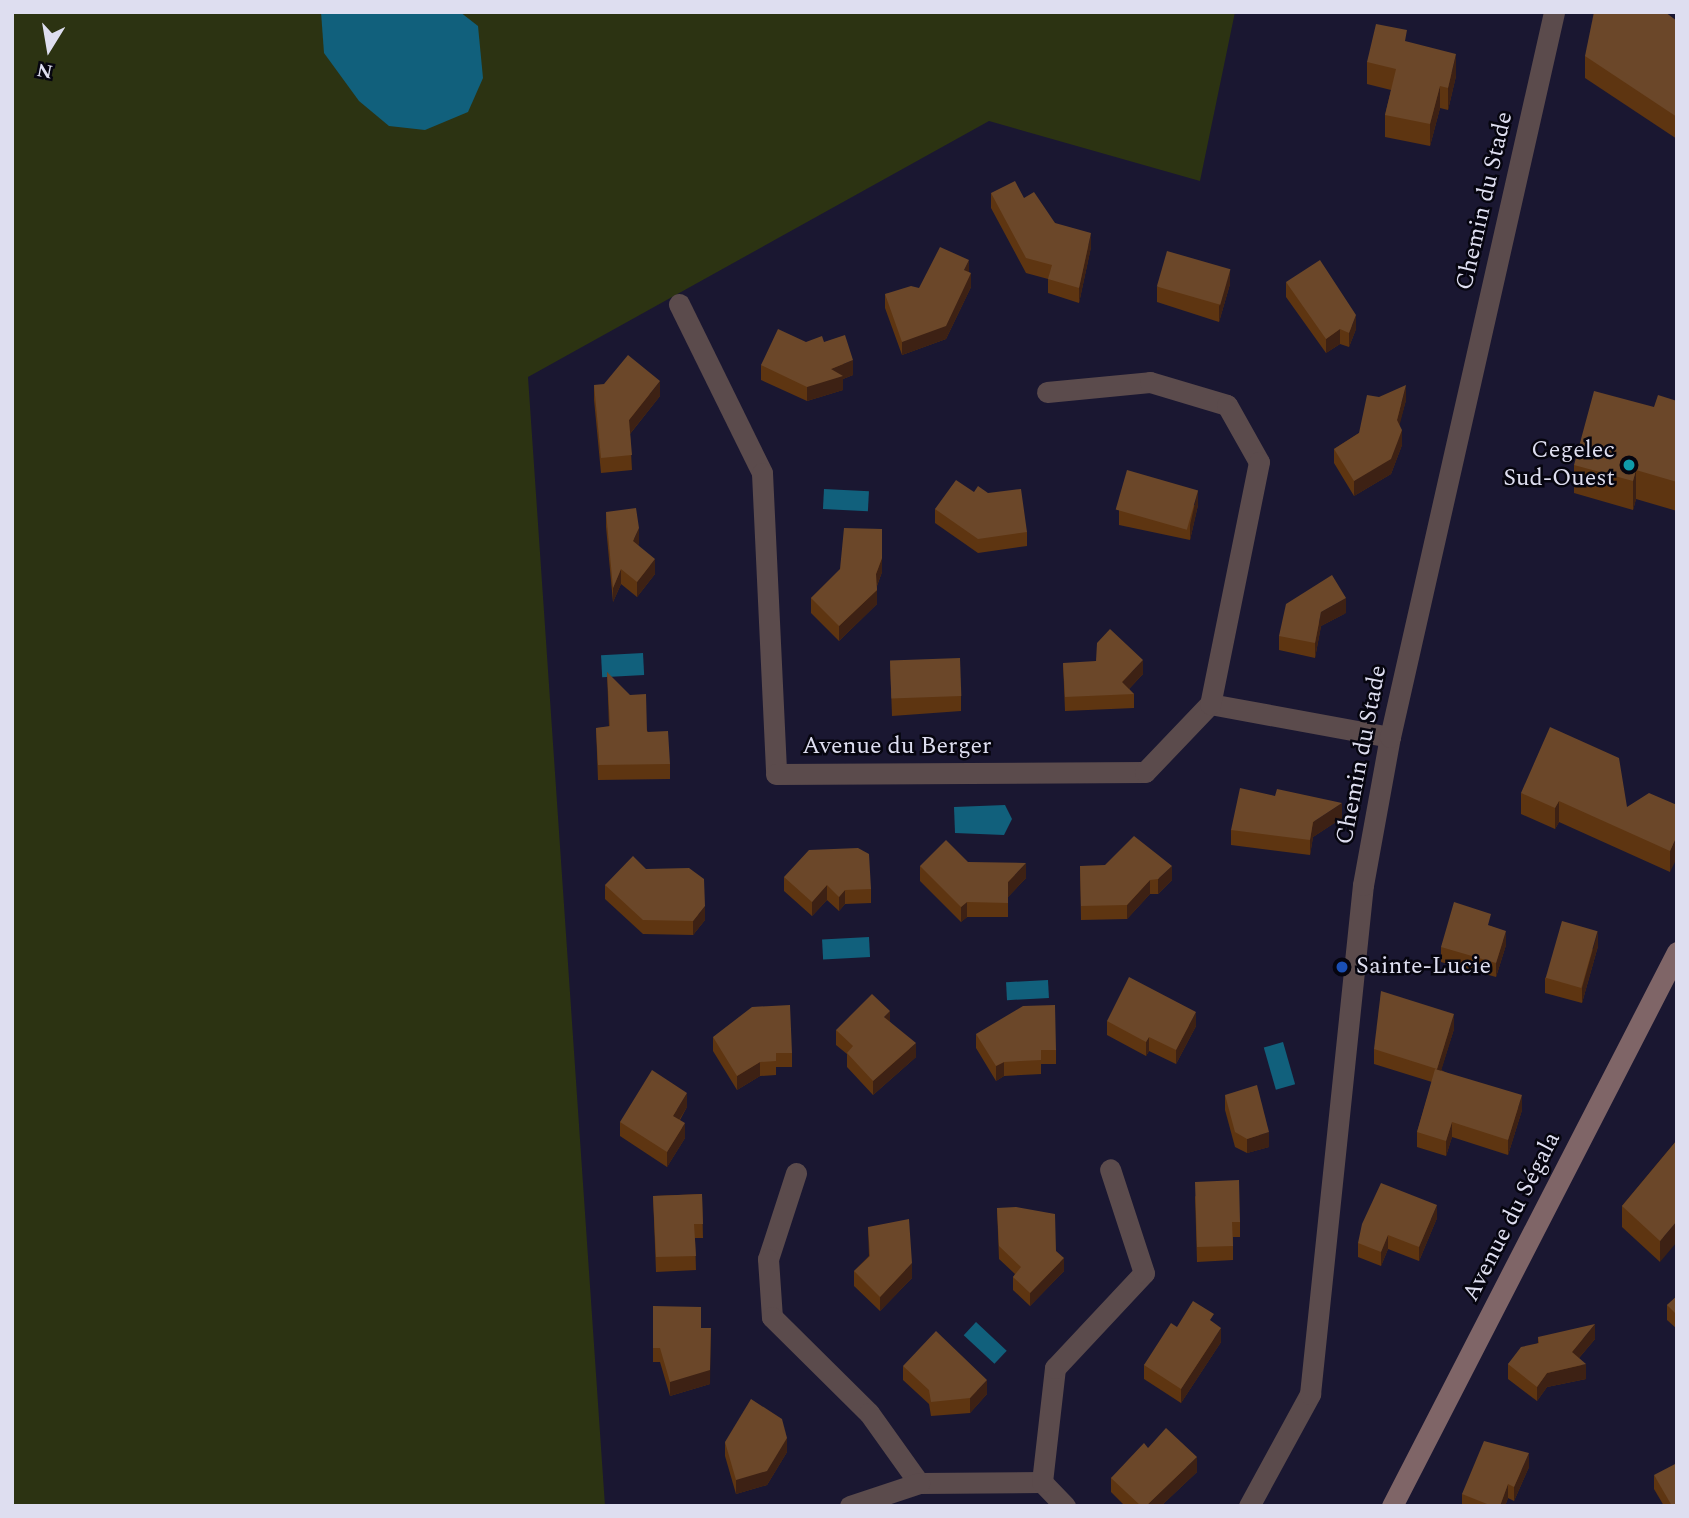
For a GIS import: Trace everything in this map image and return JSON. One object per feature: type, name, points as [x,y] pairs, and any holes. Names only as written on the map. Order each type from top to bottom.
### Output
[{"type":"street","name":"Chemin du Stade","points":[[1249,1506],[1310,1394],[1363,885],[1390,737],[1554,12]]},
{"type":"street","name":"Avenue du Berger","points":[[679,304],[762,473],[776,774],[1145,772],[1210,704]]},
{"type":"street","points":[[1046,392],[1150,382],[1227,405],[1259,462],[1210,704],[1390,737]]},
{"type":"street","name":"Avenue du Ségala","points":[[1392,1506],[1677,952]]},
{"type":"street","points":[[1042,1482],[1055,1368],[1144,1273],[1110,1169]]},
{"type":"street","points":[[796,1173],[768,1259],[772,1317],[869,1413],[919,1483]]},
{"type":"street","points":[[850,1506],[919,1483],[1042,1482],[1065,1506]]},
{"type":"green space","points":[[12,12],[1235,12],[1200,181],[989,121],[528,377],[605,1506],[12,1506]]},
{"type":"water","points":[[321,12],[460,12],[478,26],[483,78],[468,112],[425,130],[389,126],[359,101],[324,53]]},
{"type":"water","points":[[824,489],[869,491],[868,511],[823,509]]},
{"type":"water","points":[[643,653],[644,675],[602,677],[601,655]]},
{"type":"water","points":[[1005,805],[1012,819],[1004,835],[955,833],[954,807]]},
{"type":"water","points":[[869,937],[870,957],[823,959],[822,939]]},
{"type":"water","points":[[1048,980],[1049,998],[1007,1000],[1006,982]]},
{"type":"water","points":[[1283,1042],[1295,1084],[1276,1090],[1264,1048]]},
{"type":"water","points":[[976,1322],[1007,1351],[994,1364],[964,1335]]},
{"type":"building","points":[[1594,12],[1665,12],[1677,21],[1677,117],[1585,56]]},
{"type":"building","points":[[1376,24],[1407,30],[1405,41],[1456,54],[1448,88],[1440,86],[1430,124],[1385,115],[1396,69],[1367,62]]},
{"type":"building","points":[[1015,181],[1024,198],[1034,192],[1055,223],[1091,233],[1079,288],[1048,279],[1052,265],[1026,258],[991,193]]},
{"type":"building","points":[[940,247],[969,260],[964,270],[971,273],[946,326],[902,342],[885,294],[911,286],[919,288]]},
{"type":"building","points":[[1167,251],[1230,269],[1220,305],[1157,287]]},
{"type":"building","points":[[1320,260],[1356,315],[1349,333],[1340,329],[1326,339],[1286,282]]},
{"type":"building","points":[[778,329],[806,342],[822,336],[824,342],[845,335],[853,360],[831,369],[843,376],[807,387],[761,365]]},
{"type":"building","points":[[628,355],[660,381],[629,420],[632,455],[601,458],[594,385],[604,384]]},
{"type":"building","points":[[1406,385],[1397,420],[1402,430],[1391,459],[1354,481],[1334,449],[1359,433],[1367,395],[1379,397]]},
{"type":"building","name":"Cegelec Sud-Ouest","points":[[1594,391],[1654,407],[1658,395],[1677,401],[1677,482],[1636,470],[1633,481],[1574,465]]},
{"type":"building","points":[[1127,470],[1198,490],[1187,530],[1116,509]]},
{"type":"building","points":[[956,480],[974,492],[978,486],[988,493],[1021,489],[1027,532],[978,539],[935,509]]},
{"type":"building","points":[[636,508],[639,528],[633,541],[655,559],[637,582],[621,569],[613,588],[606,512]]},
{"type":"building","points":[[844,528],[882,529],[882,558],[876,574],[877,590],[839,626],[811,598],[840,569]]},
{"type":"building","points":[[1332,575],[1346,598],[1321,612],[1315,643],[1279,636],[1286,604]]},
{"type":"building","points":[[1110,629],[1143,660],[1122,682],[1134,694],[1065,697],[1063,663],[1096,661],[1097,643]]},
{"type":"building","points":[[960,658],[961,696],[891,698],[890,660]]},
{"type":"building","points":[[607,672],[630,695],[646,694],[647,732],[668,731],[670,764],[598,765],[596,728],[610,726]]},
{"type":"building","points":[[1550,727],[1619,758],[1627,807],[1649,793],[1677,805],[1677,836],[1670,851],[1559,801],[1555,808],[1521,793]]},
{"type":"building","points":[[1240,788],[1275,796],[1277,789],[1342,803],[1313,822],[1310,840],[1231,830]]},
{"type":"building","points":[[1134,836],[1172,866],[1158,879],[1150,880],[1127,905],[1081,906],[1080,866],[1105,865]]},
{"type":"building","points":[[946,840],[968,862],[1026,863],[1008,882],[1008,903],[967,902],[961,907],[920,866]]},
{"type":"building","points":[[858,848],[869,854],[871,889],[845,890],[839,897],[827,885],[812,902],[784,877],[809,850]]},
{"type":"building","points":[[633,856],[646,869],[689,868],[704,879],[705,906],[693,921],[643,920],[605,885]]},
{"type":"building","points":[[1454,902],[1491,914],[1488,925],[1506,931],[1496,963],[1441,947]]},
{"type":"building","points":[[1562,921],[1598,931],[1581,988],[1546,978]]},
{"type":"building","points":[[1129,977],[1196,1012],[1176,1050],[1149,1037],[1146,1042],[1107,1021]]},
{"type":"building","points":[[1381,991],[1454,1014],[1437,1069],[1374,1049]]},
{"type":"building","points":[[872,994],[890,1011],[884,1017],[916,1043],[873,1081],[847,1053],[853,1046],[836,1030]]},
{"type":"building","points":[[790,1005],[792,1053],[776,1053],[776,1061],[760,1062],[737,1076],[713,1037],[752,1007]]},
{"type":"building","points":[[1055,1005],[1056,1050],[1041,1050],[1041,1060],[1004,1062],[996,1066],[976,1034],[1023,1006]]},
{"type":"building","points":[[1435,1069],[1522,1095],[1508,1140],[1452,1122],[1446,1141],[1417,1132]]},
{"type":"building","points":[[652,1070],[687,1093],[673,1116],[685,1123],[667,1152],[620,1122]]},
{"type":"building","points":[[1257,1085],[1269,1132],[1247,1139],[1235,1132],[1225,1095]]},
{"type":"building","points":[[1677,1140],[1677,1221],[1660,1241],[1622,1206]]},
{"type":"building","points":[[1239,1180],[1240,1222],[1232,1222],[1233,1246],[1197,1247],[1195,1182]]},
{"type":"building","points":[[1381,1183],[1437,1205],[1419,1247],[1388,1235],[1381,1252],[1358,1243],[1362,1224]]},
{"type":"building","points":[[702,1194],[703,1224],[694,1224],[696,1256],[656,1257],[653,1196]]},
{"type":"building","points":[[1016,1207],[1055,1214],[1056,1251],[1064,1258],[1030,1293],[1013,1277],[1021,1267],[999,1246],[997,1208]]},
{"type":"building","points":[[909,1219],[912,1263],[880,1297],[854,1271],[870,1256],[868,1227]]},
{"type":"building","points":[[1677,1296],[1677,1315],[1667,1305]]},
{"type":"building","points":[[1193,1301],[1214,1314],[1210,1320],[1221,1328],[1181,1389],[1144,1365],[1171,1323],[1177,1327]]},
{"type":"building","points":[[653,1306],[701,1307],[701,1328],[711,1328],[710,1370],[670,1382],[660,1348],[653,1348]]},
{"type":"building","points":[[1595,1324],[1572,1352],[1586,1364],[1547,1373],[1537,1387],[1508,1364],[1521,1347],[1539,1343],[1538,1337]]},
{"type":"building","points":[[936,1331],[987,1380],[970,1398],[931,1402],[929,1390],[903,1366]]},
{"type":"building","points":[[751,1399],[782,1419],[787,1438],[767,1471],[736,1480],[725,1442]]},
{"type":"building","points":[[1166,1428],[1197,1457],[1146,1506],[1141,1506],[1111,1478],[1144,1443],[1148,1448]]},
{"type":"building","points":[[1484,1441],[1529,1453],[1514,1487],[1508,1484],[1500,1506],[1492,1506],[1462,1494]]},
{"type":"building","points":[[1677,1463],[1677,1506],[1672,1506],[1654,1475]]},
{"type":"place","name":"Cegelec Sud-Ouest","points":[[1629,465]]},
{"type":"place","name":"Sainte-Lucie","points":[[1342,967]]}]
